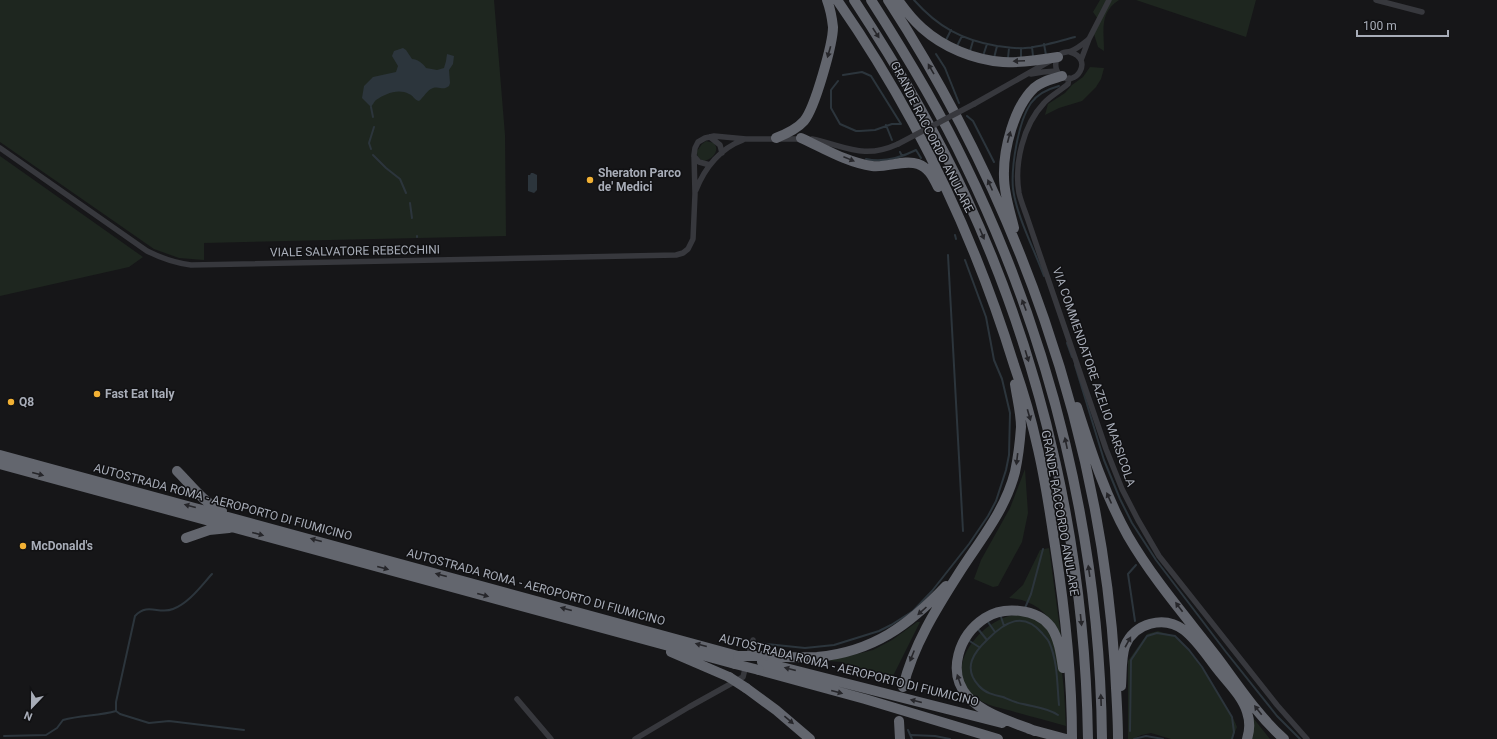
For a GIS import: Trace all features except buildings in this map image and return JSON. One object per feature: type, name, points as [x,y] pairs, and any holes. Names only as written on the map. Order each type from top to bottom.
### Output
[{"type":"highway","points":[[776,138],[791,131],[800,124],[808,115],[813,104],[830,52],[832,38],[832,21],[827,0]]},
{"type":"highway","name":"GRANDE RACCORDO ANULARE","points":[[837,0],[878,61],[905,108],[940,177],[973,250],[1002,324],[1037,445],[1045,485],[1061,585],[1068,653],[1072,739]]},
{"type":"highway","name":"GRANDE RACCORDO ANULARE","points":[[854,0],[907,84],[960,185],[997,270],[1025,350],[1051,446],[1064,504],[1074,563],[1084,648],[1088,739]]},
{"type":"highway","name":"GRANDE RACCORDO ANULARE","points":[[871,0],[929,95],[965,164],[999,238],[1038,348],[1065,438],[1087,559],[1094,612],[1100,678],[1102,739]]},
{"type":"highway","points":[[888,0],[943,90],[979,160],[1021,257],[1070,402],[1097,524],[1112,616],[1118,739]]},
{"type":"highway","points":[[898,0],[927,33],[963,52],[1001,62],[1032,61],[1058,57]]},
{"type":"highway","points":[[1021,257],[1006,194],[1004,168],[1007,146],[1015,120],[1027,97],[1035,88],[1049,79],[1063,75]]},
{"type":"highway","points":[[801,138],[865,165],[883,166],[913,163],[924,167],[933,178],[951,214],[973,250]]},
{"type":"highway","points":[[903,688],[916,646],[959,573],[995,519],[1009,489],[1015,471],[1021,425],[1014,376],[1002,324]]},
{"type":"highway","points":[[1054,352],[1069,384],[1102,480],[1133,545],[1154,575],[1257,709],[1284,739]]},
{"type":"highway","name":"AUTOSTRADA ROMA - AEROPORTO DI FIUMICINO","points":[[0,455],[244,521],[737,660]]},
{"type":"highway","name":"AUTOSTRADA ROMA - AEROPORTO DI FIUMICINO","points":[[0,464],[606,628],[737,660],[762,663],[1063,738]]},
{"type":"highway","points":[[177,471],[212,506],[244,521]]},
{"type":"highway","points":[[186,538],[209,530],[235,528]]},
{"type":"highway","points":[[737,660],[762,663],[802,657],[830,655],[875,642],[888,635],[918,614],[959,573]]},
{"type":"highway","points":[[1035,731],[1005,720],[980,706],[966,694],[959,682],[957,675],[957,663],[963,643],[977,624],[992,615],[1010,611],[1023,611],[1040,618],[1051,628],[1061,654],[1072,728]]},
{"type":"highway","points":[[1118,722],[1125,646],[1133,634],[1142,627],[1153,623],[1164,622],[1175,625],[1188,634],[1239,696],[1248,715],[1249,730],[1247,739]]},
{"type":"highway","points":[[606,628],[684,657],[728,677],[776,710],[810,739]]},
{"type":"highway","name":"AUTOSTRADA ROMA - AEROPORTO DI FIUMICINO","points":[[762,663],[865,699],[998,739]]},
{"type":"highway","points":[[899,721],[900,739]]},
{"type":"street","points":[[1081,60],[1089,40],[1109,0]]},
{"type":"street","points":[[1376,0],[1422,12]]},
{"type":"street","points":[[1070,52],[1078,55],[1081,60],[1082,69],[1080,73],[1074,77],[1063,75],[1056,63],[1058,57],[1062,54],[1070,52],[1089,40]]},
{"type":"street","name":"VIALE SALVATORE REBECCHINI","points":[[710,136],[746,139],[801,138],[823,141],[865,152],[882,150],[898,144],[974,104],[1058,57]]},
{"type":"street","name":"VIALE SALVATORE REBECCHINI","points":[[1026,75],[1043,72],[1063,75]]},
{"type":"street","name":"VIA COMMENDATORE AZELIO MARSICOLA","points":[[1063,75],[1068,84],[1044,102],[1033,116],[1026,131],[1020,150],[1018,182],[1028,220],[1106,449],[1122,489],[1138,520],[1160,556],[1277,705],[1307,739]]},
{"type":"street","points":[[710,165],[699,162],[694,155],[698,142],[710,136],[718,142],[722,152]]},
{"type":"street","name":"VIALE SALVATORE REBECCHINI","points":[[695,194],[701,178],[722,152],[729,146],[746,139]]},
{"type":"street","name":"VIALE SALVATORE REBECCHINI","points":[[0,148],[147,251],[176,263],[191,265],[676,255],[683,253],[688,249],[693,241],[695,194],[694,155]]},
{"type":"street","points":[[635,739],[689,706],[742,677],[753,640]]},
{"type":"street","points":[[517,699],[551,739]]},
{"type":"shaded area","points":[[0,0],[494,0],[505,135],[506,236],[204,243],[204,260],[179,258],[154,249],[0,142]]},
{"type":"shaded area","points":[[1100,0],[1119,0],[1108,10],[1105,16],[1103,29],[1104,51],[1098,47],[1094,34],[1100,22],[1093,12]]},
{"type":"shaded area","points":[[1136,0],[1256,0],[1246,37]]},
{"type":"shaded area","points":[[403,48],[412,59],[420,62],[426,68],[437,70],[444,68],[447,54],[454,56],[453,64],[449,70],[449,86],[445,88],[431,89],[419,101],[405,92],[392,92],[376,100],[371,107],[362,98],[364,86],[373,77],[396,72],[398,66],[392,56],[394,51]]},
{"type":"shaded area","points":[[1090,67],[1104,68],[1101,79],[1096,87],[1082,101],[1059,108],[1045,115],[1048,104],[1065,93],[1072,85],[1083,77]]},
{"type":"shaded area","points":[[706,141],[714,143],[716,146],[716,152],[713,157],[704,161],[699,158],[697,151]]},
{"type":"shaded area","points":[[0,156],[143,257],[129,267],[0,296]]},
{"type":"shaded area","points":[[531,173],[537,175],[537,190],[534,193],[528,191],[528,175]]},
{"type":"shaded area","points":[[1025,469],[1028,513],[1022,542],[998,586],[993,587],[974,579],[981,560],[1010,508]]},
{"type":"shaded area","points":[[1049,548],[1061,637],[1051,621],[1038,608],[1023,600],[1009,598],[1023,585],[1040,550]]},
{"type":"shaded area","points":[[1021,615],[1033,618],[1041,623],[1050,634],[1056,646],[1064,687],[1066,726],[989,705],[975,697],[966,687],[962,675],[962,663],[974,640],[995,622],[1008,616]]},
{"type":"shaded area","points":[[917,622],[920,622],[893,676],[856,668],[842,662],[828,661],[873,650],[892,640]]},
{"type":"shaded area","points":[[1158,631],[1171,635],[1181,642],[1197,662],[1234,720],[1237,727],[1232,739],[1171,739],[1151,733],[1141,735],[1133,739],[1128,739],[1128,661],[1147,634]]},
{"type":"shaded area","points":[[1250,714],[1270,739],[1252,739]]},
{"type":"waterway","points":[[914,0],[932,18],[951,31],[973,40],[997,46],[1011,48],[1031,47],[1075,37]]},
{"type":"waterway","points":[[946,40],[951,30]]},
{"type":"waterway","points":[[957,46],[962,36]]},
{"type":"waterway","points":[[970,51],[973,41]]},
{"type":"waterway","points":[[983,56],[987,44]]},
{"type":"waterway","points":[[1044,44],[1046,55]]},
{"type":"waterway","points":[[994,58],[997,46]]},
{"type":"waterway","points":[[1032,47],[1033,56]]},
{"type":"waterway","points":[[1008,58],[1009,48]]},
{"type":"waterway","points":[[1021,48],[1021,58]]},
{"type":"waterway","points":[[936,54],[945,68],[959,103]]},
{"type":"waterway","points":[[838,81],[831,90],[831,108],[840,124],[856,131],[875,130],[892,124],[901,124],[871,76],[862,72],[843,75]]},
{"type":"waterway","points":[[1044,276],[1018,211],[1013,189],[1013,169],[1016,145],[1026,111],[1031,103],[1040,94],[1059,86]]},
{"type":"waterway","points":[[371,107],[373,117]]},
{"type":"waterway","points":[[967,116],[973,121],[994,162]]},
{"type":"waterway","points":[[886,125],[892,140]]},
{"type":"waterway","points":[[371,149],[369,143],[374,127]]},
{"type":"waterway","points":[[866,159],[892,159],[916,150],[921,158]]},
{"type":"waterway","points":[[900,152],[902,156]]},
{"type":"waterway","points":[[373,155],[400,179],[406,193]]},
{"type":"waterway","points":[[410,203],[412,218]]},
{"type":"waterway","points":[[955,235],[956,239]]},
{"type":"waterway","points":[[948,255],[963,531]]},
{"type":"waterway","points":[[756,643],[805,648],[834,645],[879,631],[891,625],[913,611],[932,591],[969,544],[988,516],[996,501],[1006,470],[1009,455],[1010,413],[1002,379],[994,360],[986,317],[965,260]]},
{"type":"waterway","points":[[1067,343],[1072,357]]},
{"type":"waterway","points":[[1075,365],[1104,460],[1120,499],[1132,523],[1156,560],[1226,652],[1277,716],[1300,739]]},
{"type":"waterway","points":[[1025,608],[1031,594],[1043,549]]},
{"type":"waterway","points":[[1135,621],[1128,574],[1136,565]]},
{"type":"waterway","points":[[212,574],[194,594],[179,606],[163,611],[149,609],[144,610],[135,616],[116,702],[116,711],[120,714],[149,723],[169,721],[244,730]]},
{"type":"waterway","points":[[1001,617],[1004,626]]},
{"type":"waterway","points":[[1058,715],[1046,709],[1018,703],[990,693],[979,686],[971,673],[972,661],[978,649],[994,633],[1014,621],[1028,622],[1035,626],[1048,640],[1052,650],[1057,674],[1059,705]]},
{"type":"waterway","points":[[988,622],[995,632]]},
{"type":"waterway","points":[[978,629],[987,640]]},
{"type":"waterway","points":[[1130,731],[1131,660],[1147,636],[1157,633],[1175,636],[1189,650],[1202,667],[1232,717],[1234,732],[1232,739]]},
{"type":"waterway","points":[[968,640],[979,647]]},
{"type":"waterway","points":[[4,736],[46,735],[57,728],[63,720],[116,711]]},
{"type":"waterway","points":[[908,730],[912,739]]},
{"type":"waterway","points":[[911,735],[935,736],[950,739]]},
{"type":"waterway","points":[[1134,739],[1146,736],[1163,739]]},
{"type":"place","name":"Sheraton Parco de' Medici","points":[[590,180]]},
{"type":"place","name":"Fast Eat Italy","points":[[97,394]]},
{"type":"place","name":"Q8","points":[[11,402]]},
{"type":"place","name":"McDonald's","points":[[23,546]]}]
